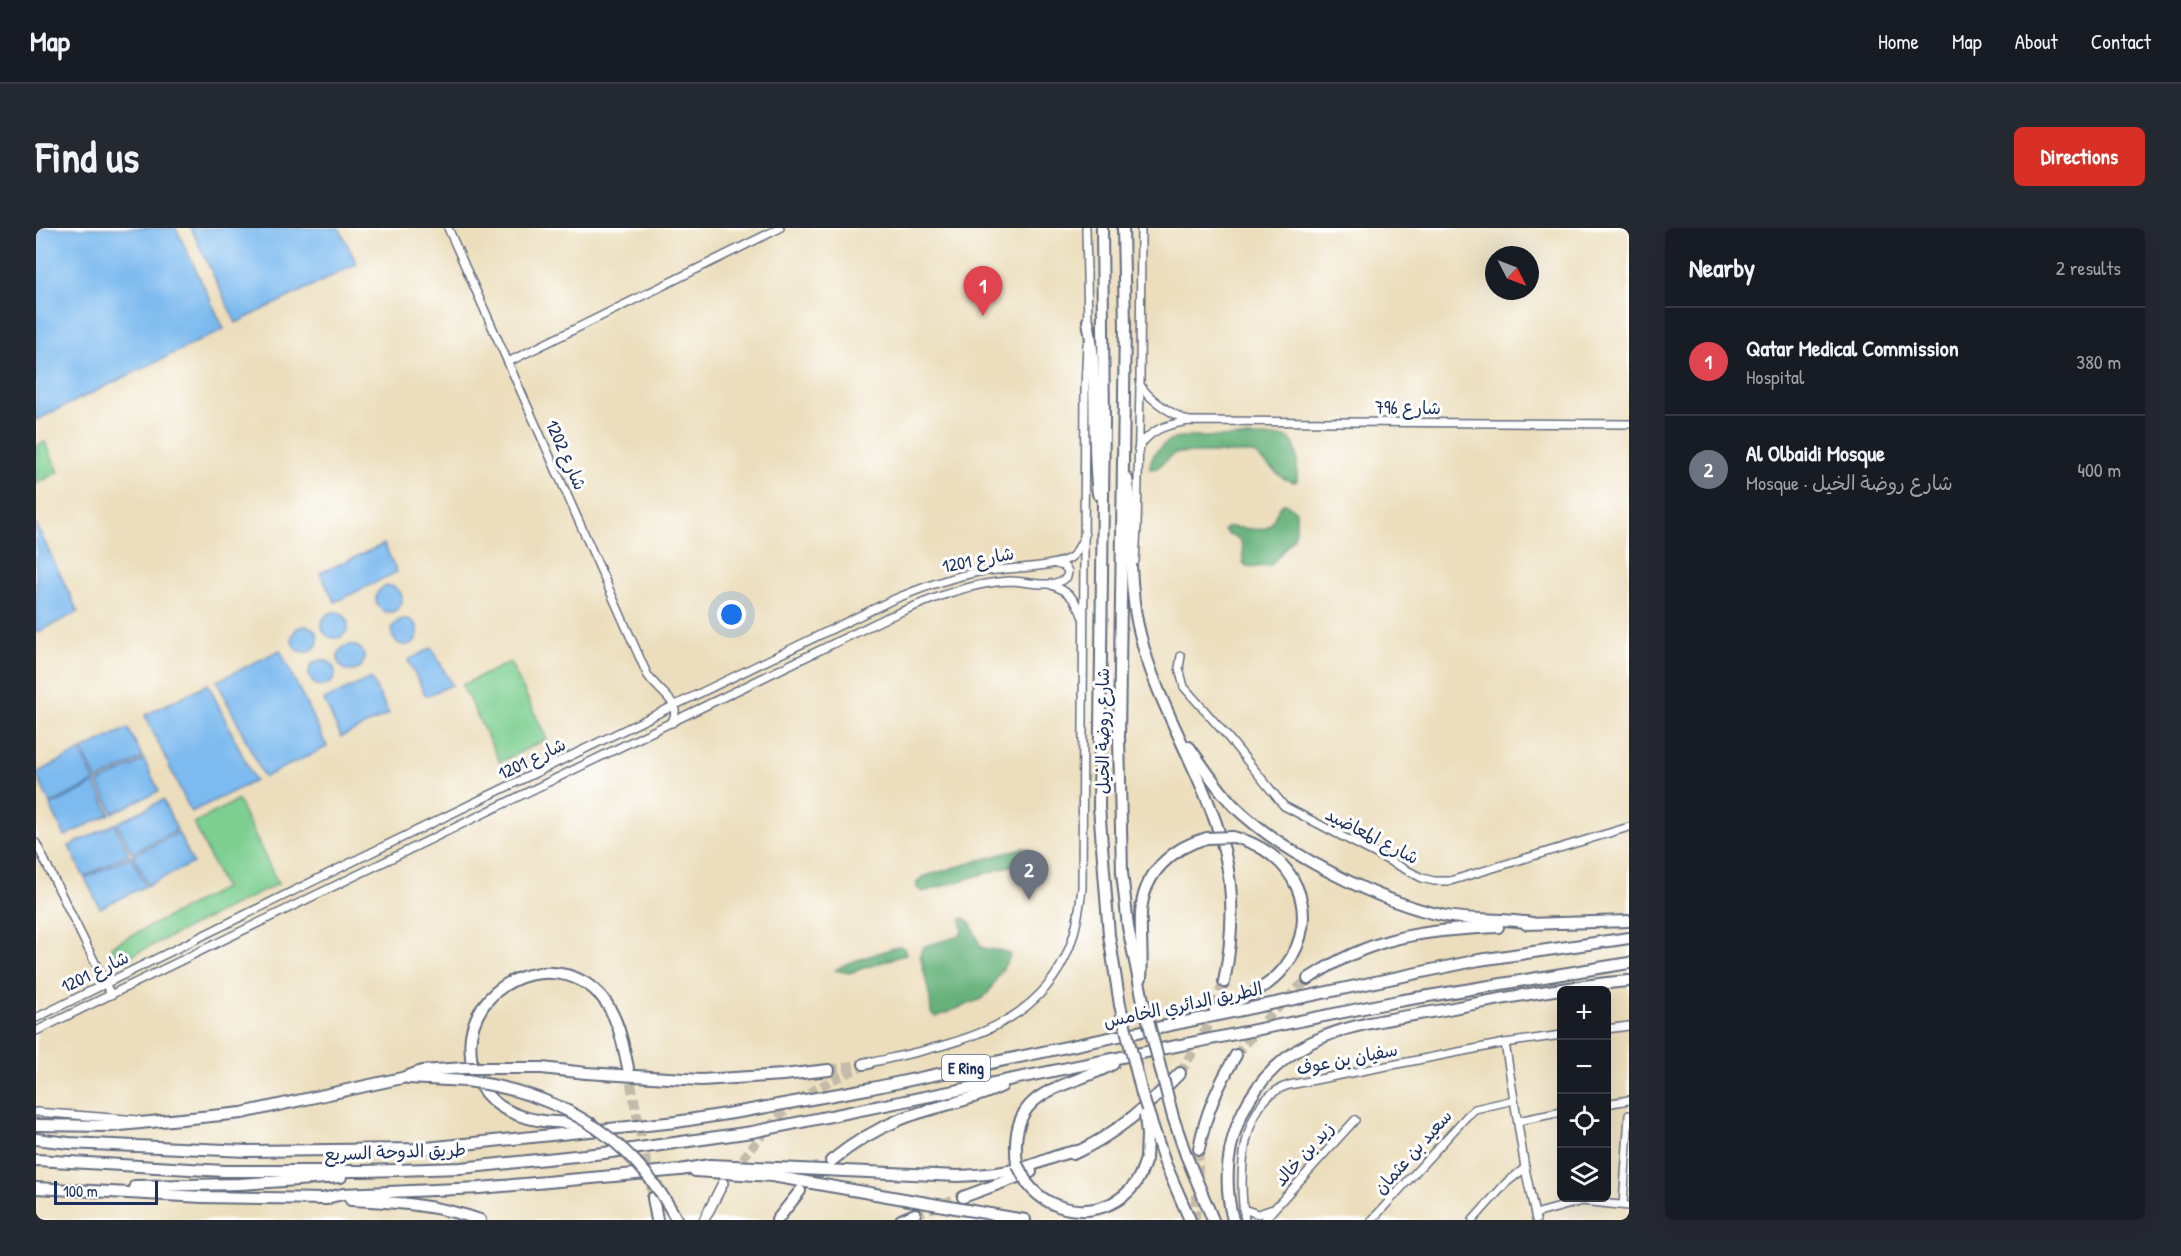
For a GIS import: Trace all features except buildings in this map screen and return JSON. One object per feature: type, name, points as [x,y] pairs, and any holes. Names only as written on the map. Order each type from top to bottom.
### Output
[{"type":"highway","name":"شارع روضة الخيل","points":[[1102,228],[1103,521],[1099,807],[1109,934],[1120,1005],[1143,1094],[1165,1162],[1190,1220]]},
{"type":"highway","name":"شارع روضة الخيل","points":[[1123,228],[1125,326],[1119,737],[1122,872],[1128,927],[1142,996],[1173,1117],[1213,1220]]},
{"type":"highway","points":[[1088,321],[1094,361],[1095,475],[1103,521]]},
{"type":"highway","points":[[1122,465],[1130,494],[1135,603],[1142,640],[1154,679],[1213,815],[1225,851],[1232,922],[1224,982]]},
{"type":"highway","points":[[1176,730],[1212,781],[1233,805],[1269,835],[1309,859],[1350,881],[1422,910],[1462,918],[1532,923]]},
{"type":"highway","points":[[1142,996],[1141,913],[1143,898],[1156,870],[1172,854],[1192,842],[1207,838],[1233,837],[1262,846],[1285,866],[1296,886],[1302,908],[1299,939],[1294,953],[1284,967],[1263,987],[1231,1004],[1187,1021]]},
{"type":"highway","points":[[1308,979],[1341,959],[1394,938],[1431,931],[1532,923],[1629,921]]},
{"type":"highway","name":"الطريق الدائري الخامس","points":[[745,1112],[872,1088],[1479,960],[1629,938]]},
{"type":"highway","points":[[831,1161],[874,1130],[901,1119],[987,1093],[1018,1078],[1398,1001],[1629,963]]},
{"type":"highway","points":[[627,1068],[617,1024],[606,1003],[587,985],[561,974],[549,972],[530,974],[510,981],[499,989],[480,1010],[471,1038],[470,1054],[477,1082],[492,1099],[509,1112],[549,1122],[631,1127]]},
{"type":"highway","points":[[1233,1220],[1229,1206],[1227,1175],[1230,1145],[1242,1112],[1263,1081],[1286,1058],[1305,1046],[1323,1037],[1365,1025],[1523,995],[1629,981]]},
{"type":"highway","points":[[1198,1149],[1210,1104],[1236,1055]]},
{"type":"highway","points":[[1124,1058],[1100,1071],[1053,1087],[1035,1100],[1021,1119],[1015,1140],[1017,1164],[1027,1183],[1038,1195],[1055,1206],[1075,1211],[1088,1212],[1114,1203],[1125,1195],[1141,1173],[1146,1159],[1147,1135],[1143,1094]]},
{"type":"highway","points":[[36,1125],[111,1126],[263,1109],[402,1078],[422,1071],[464,1068],[542,1068],[701,1080],[783,1076],[830,1070]]},
{"type":"highway","points":[[963,1197],[1006,1182],[1079,1151],[1103,1138],[1131,1119],[1179,1073]]},
{"type":"highway","points":[[402,1078],[467,1081],[517,1089],[568,1110],[633,1159],[658,1188],[677,1220]]},
{"type":"highway","name":"طريق الدوحة السريع","points":[[36,1160],[224,1171],[364,1171],[461,1167],[752,1132],[1018,1078]]},
{"type":"highway","name":"طريق الدوحة السريع","points":[[36,1139],[192,1149],[335,1151],[417,1149],[631,1127],[745,1112]]},
{"type":"highway","points":[[322,1199],[343,1194],[480,1188],[680,1170],[710,1165],[958,1176],[1017,1169],[1079,1151]]},
{"type":"highway","points":[[680,1170],[772,1176],[1024,1220]]},
{"type":"highway","points":[[106,1191],[118,1185],[229,1185],[349,1177],[364,1171]]},
{"type":"highway","points":[[36,1188],[202,1197],[322,1199],[420,1204],[454,1211],[480,1220]]},
{"type":"highway","points":[[777,1220],[800,1191]]},
{"type":"highway","points":[[653,1198],[657,1220]]},
{"type":"highway","points":[[901,1220],[915,1214]]},
{"type":"main road","points":[[704,1220],[723,1183]]},
{"type":"street","name":"شارع 1202","points":[[448,228],[647,674],[675,705]]},
{"type":"street","points":[[508,362],[780,228]]},
{"type":"street","name":"شارع روضة الخيل","points":[[865,1064],[958,1043],[992,1029],[1022,1011],[1058,970],[1070,947],[1078,920],[1082,888],[1085,389],[1088,321],[1086,228]]},
{"type":"street","points":[[1133,575],[1137,528],[1141,228]]},
{"type":"street","name":"شارع 796","points":[[1140,385],[1151,398],[1173,414],[1188,421]]},
{"type":"street","name":"شارع 796","points":[[1138,449],[1156,429],[1188,421],[1629,424]]},
{"type":"street","name":"شارع 1201","points":[[36,1018],[890,600],[969,573],[1053,564],[1071,558],[1085,535]]},
{"type":"street","points":[[1045,584],[1061,582],[1067,577],[1066,568],[1053,564]]},
{"type":"street","name":"شارع 1201","points":[[36,1031],[886,618],[932,599],[972,587],[1000,582],[1045,584],[1058,587],[1072,596],[1085,622]]},
{"type":"street","name":"شارع المعاضيد","points":[[1181,656],[1179,668],[1184,687],[1284,806],[1422,878],[1450,881],[1629,827]]},
{"type":"street","points":[[661,692],[664,703],[661,713]]},
{"type":"street","points":[[672,723],[675,705]]},
{"type":"street","points":[[479,801],[485,812]]},
{"type":"street","points":[[36,843],[111,995]]},
{"type":"street","points":[[1611,1028],[1629,1026]]},
{"type":"street","name":"سفيان بن عوف","points":[[1245,1220],[1241,1195],[1242,1169],[1249,1135],[1259,1110],[1274,1091],[1289,1085],[1557,1036]]},
{"type":"street","points":[[1505,1044],[1536,1217],[1574,1202]]},
{"type":"street","name":"سعيد بن عثمان","points":[[1372,1220],[1467,1116],[1475,1110],[1514,1100]]},
{"type":"street","points":[[1611,1103],[1629,1100]]},
{"type":"street","points":[[36,1112],[124,1117],[146,1123]]},
{"type":"street","points":[[1518,1121],[1557,1113]]},
{"type":"street","points":[[1604,1202],[1626,1205],[1629,1115]]},
{"type":"street","name":"زيد بن خالد","points":[[1264,1220],[1355,1120]]},
{"type":"street","points":[[1473,1220],[1506,1183],[1526,1168]]},
{"type":"street","name":"زيد بن خالد","points":[[1243,1209],[1258,1214],[1275,1208]]},
{"type":"green space","points":[[1181,437],[1287,437],[1296,451],[1297,481],[1293,482],[1283,478],[1253,453],[1175,453],[1157,468],[1150,469],[1152,458],[1159,448]]},
{"type":"green space","points":[[45,442],[59,472],[36,484],[36,446]]},
{"type":"green space","points":[[1285,503],[1296,511],[1294,537],[1271,565],[1246,566],[1243,562],[1240,540],[1224,530],[1228,527],[1263,529],[1271,524],[1278,509]]},
{"type":"green space","points":[[510,662],[547,739],[500,762],[462,685]]},
{"type":"green space","points":[[238,800],[278,884],[118,962],[111,946],[224,888],[194,823]]},
{"type":"green space","points":[[1022,848],[1029,849],[1032,853],[1030,858],[1023,862],[923,892],[917,888],[917,882],[922,877]]},
{"type":"green space","points":[[965,918],[971,924],[981,947],[1003,951],[1010,955],[988,993],[981,999],[936,1017],[931,1013],[920,954],[923,947],[960,936],[961,919]]},
{"type":"green space","points":[[899,946],[904,948],[906,953],[904,955],[849,973],[835,970],[849,963]]},
{"type":"water","points":[[36,228],[176,228],[224,329],[36,420]]},
{"type":"water","points":[[191,228],[339,228],[357,264],[236,323]]},
{"type":"water","points":[[36,524],[78,612],[36,633]]},
{"type":"water","points":[[384,544],[397,572],[335,602],[320,573]]},
{"type":"water","points":[[389,586],[398,590],[402,599],[398,608],[389,612],[380,608],[376,599],[380,590]]},
{"type":"water","points":[[335,612],[344,616],[348,625],[344,634],[335,638],[326,634],[322,625],[326,616]]},
{"type":"water","points":[[405,619],[414,623],[418,632],[414,641],[405,645],[396,641],[392,632],[396,623]]},
{"type":"water","points":[[305,626],[314,630],[318,639],[314,648],[305,652],[296,648],[292,639],[296,630]]},
{"type":"water","points":[[351,645],[360,649],[364,658],[360,667],[351,671],[342,667],[338,658],[342,649]]},
{"type":"water","points":[[432,648],[452,685],[426,696],[408,660]]},
{"type":"water","points":[[280,650],[327,747],[264,777],[217,681]]},
{"type":"water","points":[[322,660],[331,664],[335,673],[331,682],[322,686],[313,682],[309,673],[313,664]]},
{"type":"water","points":[[371,678],[389,714],[341,737],[324,700]]},
{"type":"water","points":[[208,684],[255,781],[191,812],[145,715]]},
{"type":"water","points":[[128,728],[143,758],[97,781],[82,750]]},
{"type":"water","points":[[80,751],[95,782],[50,804],[36,773]]},
{"type":"water","points":[[144,760],[159,791],[113,813],[98,783]]},
{"type":"water","points":[[95,783],[110,814],[65,836],[50,806]]},
{"type":"water","points":[[163,800],[177,830],[132,853],[117,823]]},
{"type":"water","points":[[115,824],[129,854],[84,877],[69,846]]},
{"type":"water","points":[[178,832],[193,863],[148,885],[133,855]]},
{"type":"water","points":[[131,856],[146,886],[100,908],[85,878]]},
{"type":"tunnel","points":[[1236,1055],[1270,1015],[1308,979]]},
{"type":"tunnel","points":[[1180,1073],[1207,1028],[1224,982]]},
{"type":"tunnel","points":[[829,1070],[864,1064]]},
{"type":"tunnel","points":[[734,1169],[768,1128],[798,1100],[822,1085],[864,1066]]},
{"type":"tunnel","points":[[628,1068],[653,1198]]},
{"type":"tunnel","points":[[1195,1220],[1199,1149]]},
{"type":"tunnel","points":[[915,1214],[963,1197]]},
{"type":"place","name":"Qatar Medical Commission","points":[[983,316]]},
{"type":"place","name":"Al Olbaidi Mosque","points":[[1029,900]]}]
